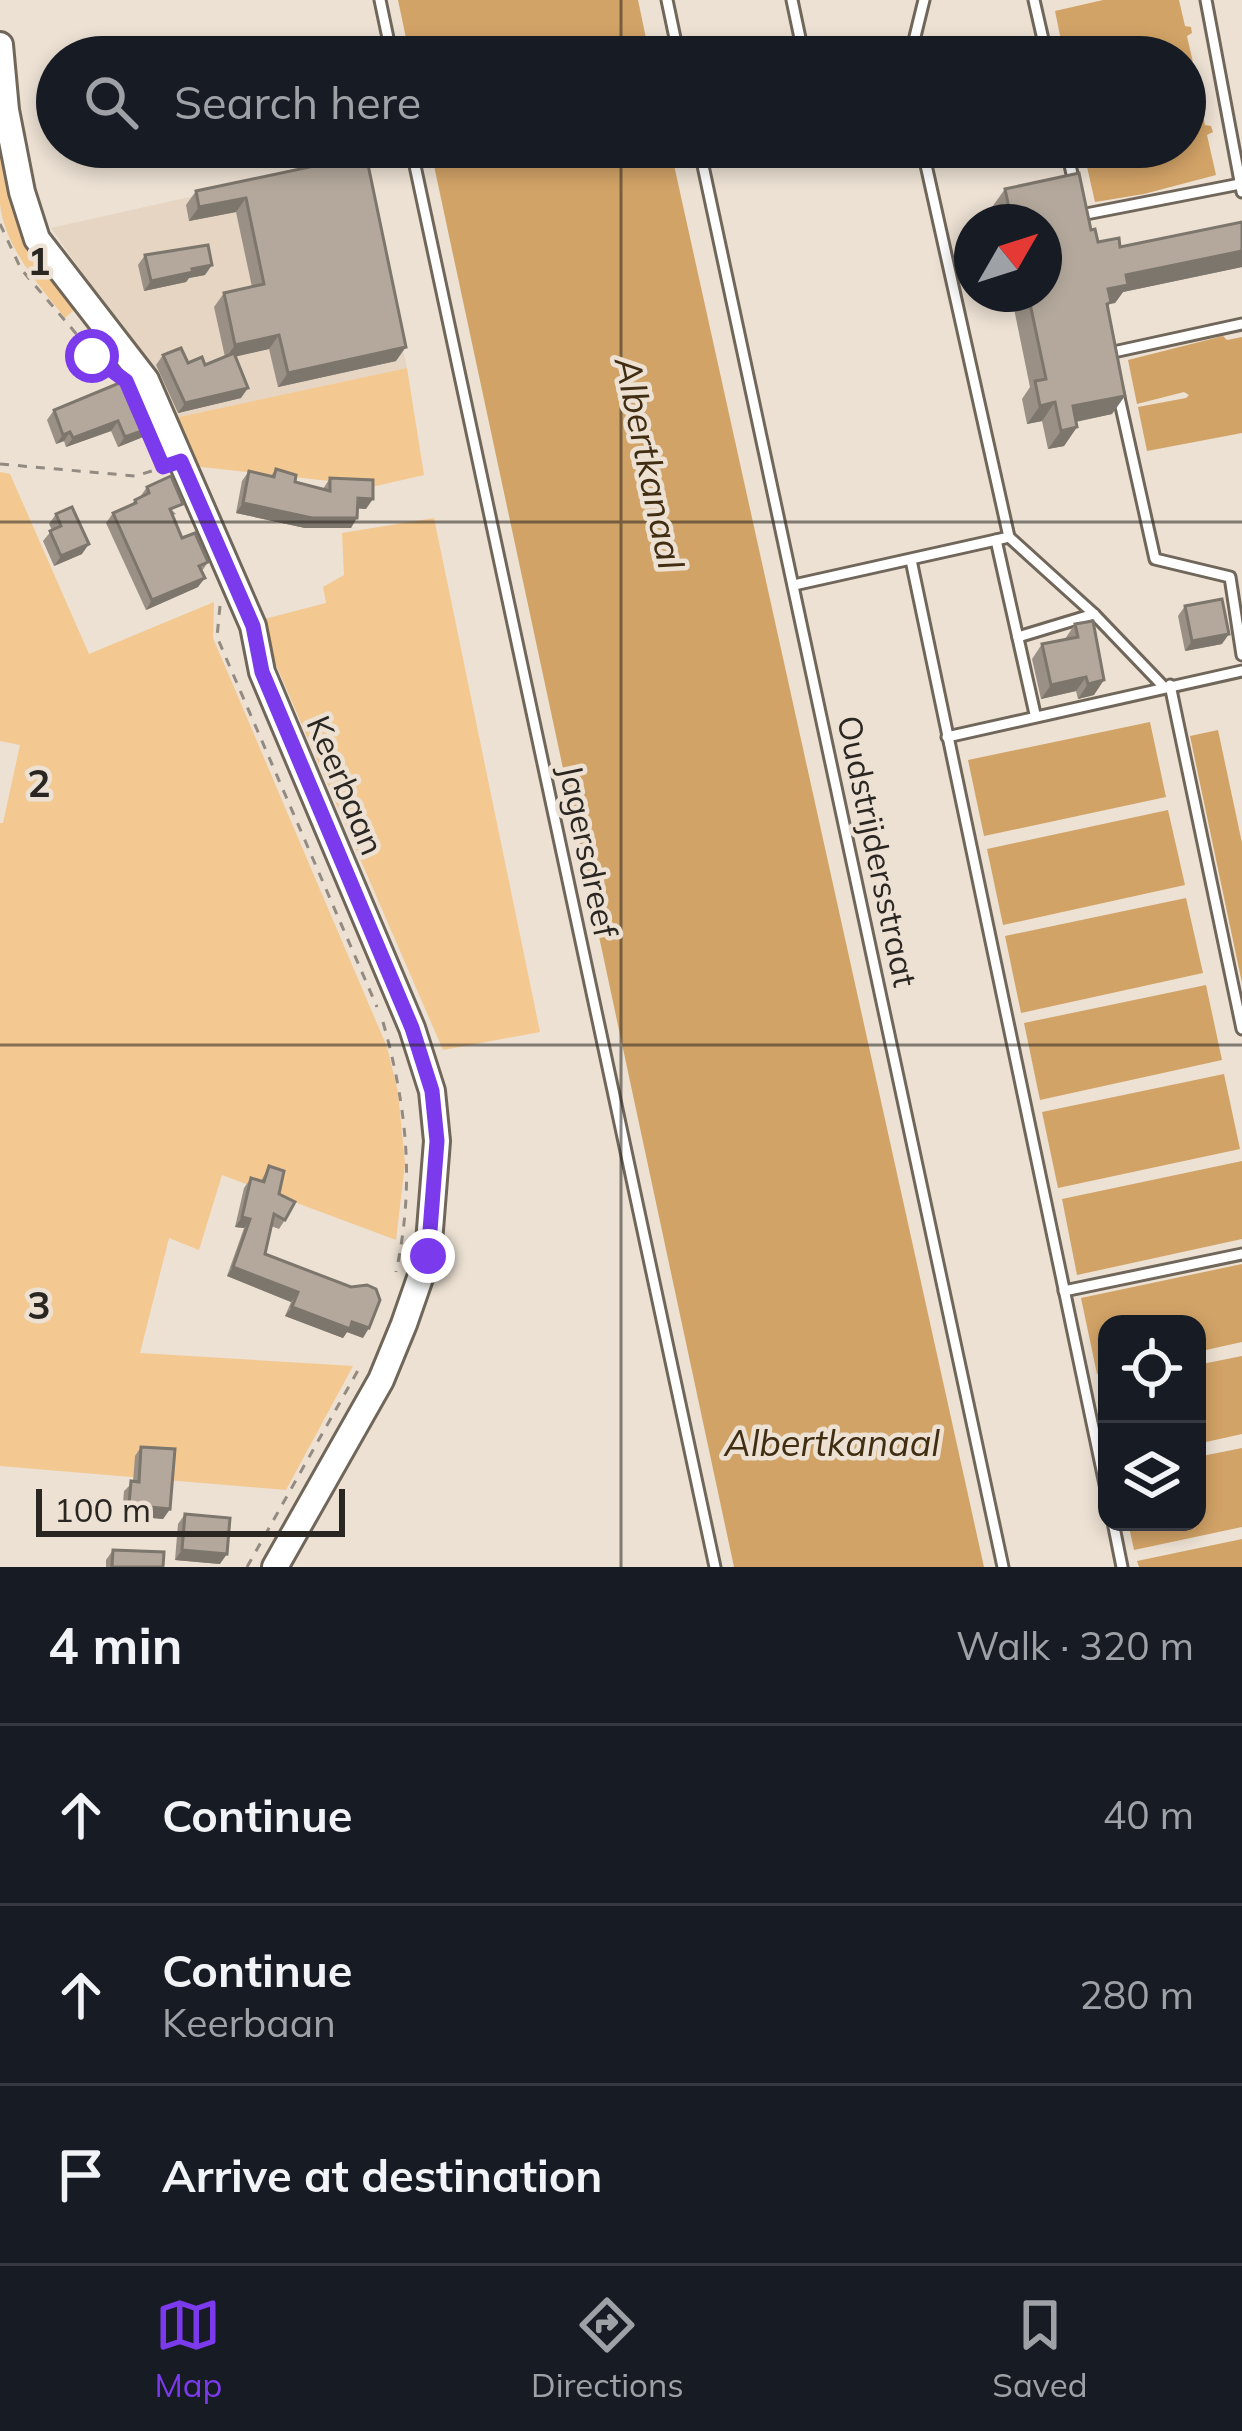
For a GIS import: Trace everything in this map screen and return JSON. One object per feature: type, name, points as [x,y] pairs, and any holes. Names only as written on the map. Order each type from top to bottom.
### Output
[{"type":"street","name":"Keerbaan","points":[[0,45],[14,151],[37,239],[146,380],[253,626],[262,672],[412,1028],[432,1091],[437,1141],[428,1256],[381,1380],[275,1567]]},
{"type":"lane","points":[[380,0],[388,36]]},
{"type":"lane","points":[[667,0],[675,36]]},
{"type":"lane","points":[[792,0],[800,36]]},
{"type":"lane","points":[[915,36],[924,0]]},
{"type":"lane","points":[[1034,0],[1042,36]]},
{"type":"lane","points":[[1071,168],[1082,215],[1241,188],[1205,0]]},
{"type":"lane","name":"Jagersdreef","points":[[416,168],[715,1567]]},
{"type":"lane","name":"Oudstrijdersstraat","points":[[704,168],[1004,1567]]},
{"type":"lane","points":[[927,168],[1010,537],[1167,686],[1242,1029]]},
{"type":"lane","points":[[1242,324],[1108,351],[1155,560],[1229,577],[1242,655]]},
{"type":"lane","points":[[794,585],[1010,537]]},
{"type":"lane","points":[[996,540],[1035,714]]},
{"type":"lane","points":[[911,560],[1098,1452]]},
{"type":"lane","points":[[1018,637],[1094,614]]},
{"type":"lane","points":[[947,737],[1242,671]]},
{"type":"lane","points":[[1064,1292],[1242,1254]]},
{"type":"lane","points":[[1115,1531],[1122,1567]]},
{"type":"path","points":[[0,224],[21,269],[92,356],[109,368]]},
{"type":"path","points":[[0,464],[135,476],[181,461]]},
{"type":"path","points":[[220,606],[217,637],[383,1022],[399,1079],[409,1146],[409,1187],[393,1287]]},
{"type":"path","points":[[247,1567],[368,1353]]},
{"type":"shaded area","points":[[0,138],[24,229],[75,309],[65,318],[25,265],[3,220]]},
{"type":"shaded area","points":[[321,168],[363,168],[407,368],[174,418],[138,353],[51,228]]},
{"type":"shaded area","points":[[407,368],[424,475],[376,486],[193,466],[174,418]]},
{"type":"shaded area","points":[[0,472],[10,474],[89,654],[214,602],[213,638],[387,1047],[398,1092],[405,1164],[396,1240],[222,1175],[199,1250],[169,1238],[140,1353],[353,1366],[286,1490],[0,1466],[0,823],[20,745],[0,741]]},
{"type":"shaded area","points":[[434,518],[540,1032],[443,1050],[257,621],[326,603],[323,587],[344,575],[342,533]]},
{"type":"water","points":[[398,0],[638,0],[646,36],[406,36]]},
{"type":"water","points":[[1103,0],[1179,0],[1185,26],[1192,33],[1060,36],[1055,11]]},
{"type":"water","points":[[1206,125],[1211,126],[1213,132],[1207,135],[1216,175],[1095,202],[1087,168],[1206,168]]},
{"type":"water","name":"Albertkanaal","points":[[434,168],[675,168],[984,1567],[734,1567]]},
{"type":"water","points":[[1223,336],[1227,340],[1242,337],[1242,433],[1147,451],[1138,407],[1189,395],[1184,392],[1137,404],[1128,360]]},
{"type":"water","points":[[1150,722],[1166,797],[984,836],[968,760]]},
{"type":"water","points":[[1218,730],[1242,843],[1242,983],[1190,736]]},
{"type":"water","points":[[1168,810],[1185,885],[1003,925],[987,849]]},
{"type":"water","points":[[1186,898],[1203,973],[1021,1013],[1005,936]]},
{"type":"water","points":[[1206,985],[1222,1060],[1040,1100],[1024,1023]]},
{"type":"water","points":[[1224,1074],[1240,1149],[1058,1188],[1042,1112]]},
{"type":"water","points":[[1242,1161],[1242,1239],[1077,1275],[1062,1199]]},
{"type":"water","points":[[1242,1264],[1242,1342],[1206,1350],[1206,1315],[1098,1315],[1097,1374],[1081,1298]]},
{"type":"water","points":[[1242,1356],[1242,1434],[1206,1442],[1206,1363]]},
{"type":"water","points":[[1242,1448],[1242,1527],[1134,1550],[1130,1531],[1206,1531],[1206,1455]]},
{"type":"water","points":[[1242,1539],[1242,1567],[1139,1567],[1137,1561]]},
{"type":"building","points":[[305,168],[369,168],[406,347],[288,373],[279,335],[235,345],[224,293],[264,284],[246,198],[199,207],[196,191]]},
{"type":"building","points":[[1079,173],[1091,230],[1095,229],[1098,242],[1119,238],[1120,247],[1242,222],[1242,251],[1126,275],[1128,285],[1108,289],[1125,396],[1073,406],[1077,427],[1061,431],[1055,402],[1040,406],[1035,381],[1046,379],[1032,312],[1062,312],[1062,204],[1008,204],[1005,189]]},
{"type":"building","points":[[208,245],[212,265],[151,281],[145,255]]},
{"type":"building","points":[[181,348],[188,363],[202,357],[205,365],[234,353],[248,388],[185,403],[163,355]]},
{"type":"building","points":[[129,379],[150,428],[125,437],[118,421],[73,438],[70,432],[63,435],[54,410]]},
{"type":"building","points":[[276,469],[296,475],[295,482],[330,491],[330,478],[373,480],[373,499],[358,498],[357,518],[312,518],[243,503],[249,471],[274,477]]},
{"type":"building","points":[[171,476],[183,504],[170,509],[182,538],[195,533],[208,562],[199,566],[205,578],[152,600],[113,513],[136,503],[149,493],[147,487]]},
{"type":"building","points":[[72,507],[89,544],[61,556],[50,531],[61,526],[56,514]]},
{"type":"building","points":[[1222,599],[1229,634],[1192,641],[1185,606]]},
{"type":"building","points":[[1093,621],[1104,680],[1088,684],[1086,677],[1051,685],[1042,644],[1078,637],[1075,624]]},
{"type":"building","points":[[269,1166],[284,1171],[279,1194],[295,1202],[285,1220],[274,1214],[265,1254],[351,1287],[376,1289],[380,1300],[369,1328],[352,1322],[350,1329],[292,1307],[298,1292],[233,1267],[250,1219],[242,1217],[251,1178],[264,1182]]},
{"type":"building","points":[[141,1447],[175,1449],[170,1509],[129,1505],[131,1481],[139,1482]]},
{"type":"building","points":[[185,1514],[230,1518],[227,1554],[182,1550]]},
{"type":"building","points":[[113,1550],[164,1552],[163,1567],[112,1567]]},
{"type":"route","points":[[92,356],[126,381],[163,467],[181,461],[253,626],[262,672],[412,1028],[432,1091],[437,1141],[428,1256]]}]
